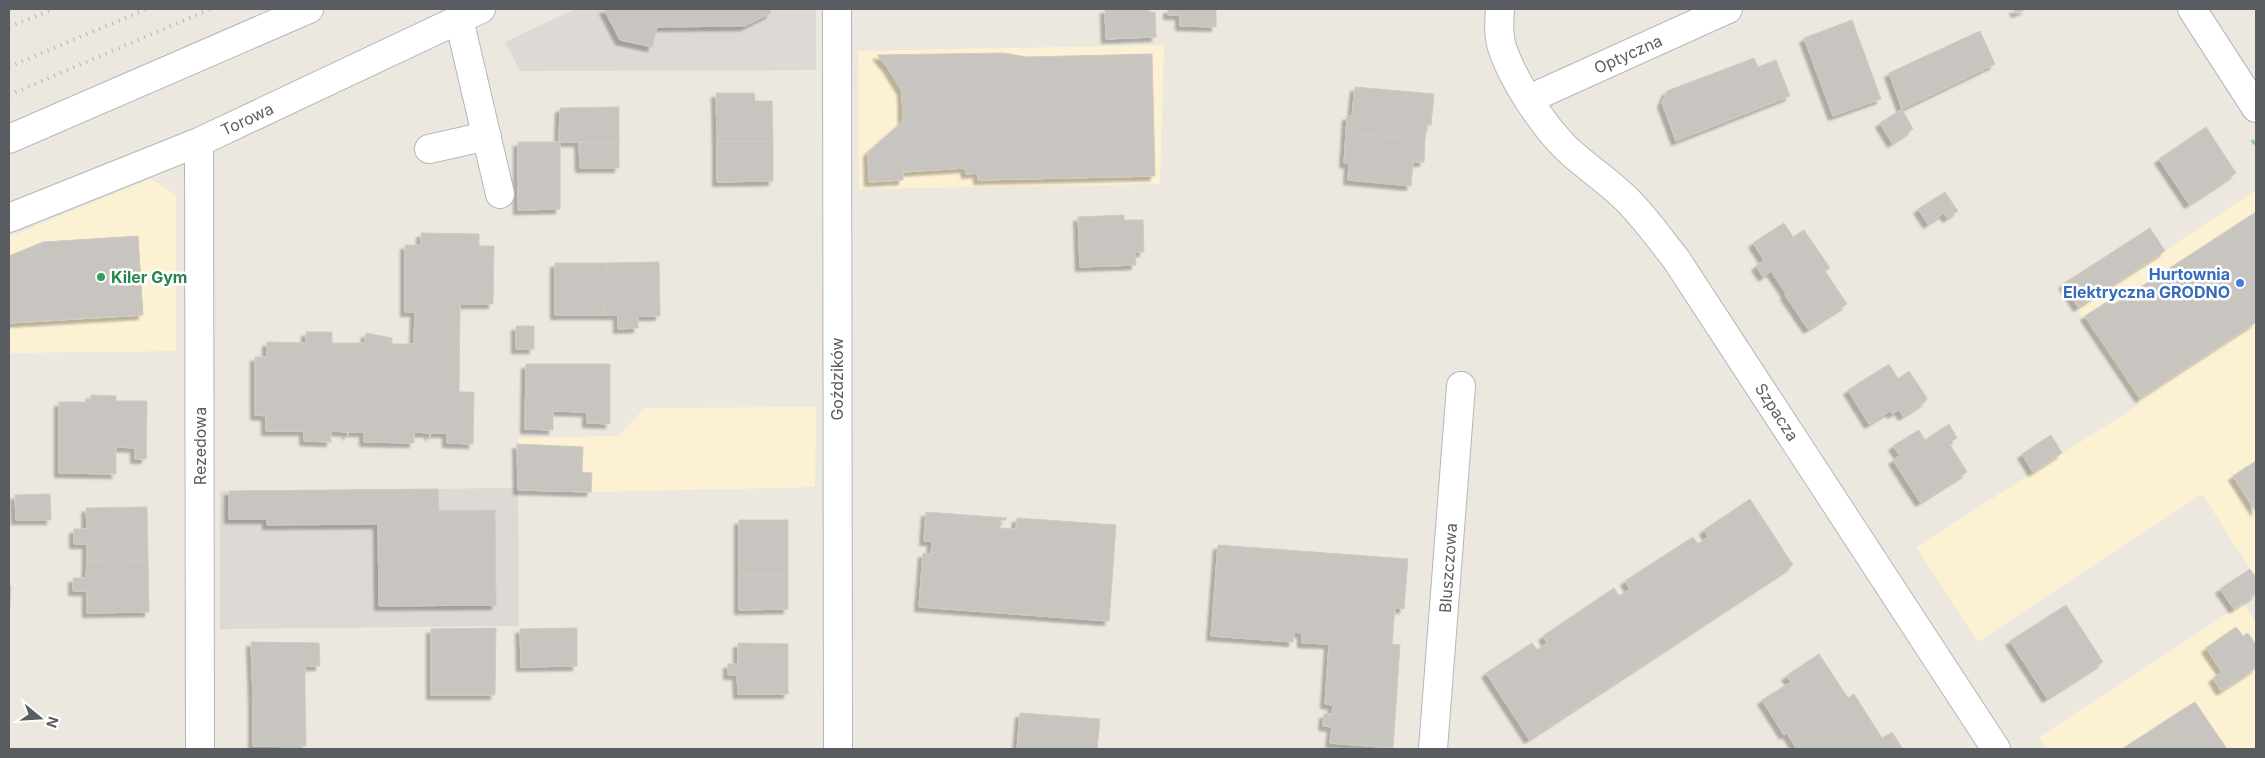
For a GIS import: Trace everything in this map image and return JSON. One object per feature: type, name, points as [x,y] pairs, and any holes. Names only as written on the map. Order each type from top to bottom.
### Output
[{"type":"street","points":[[9,139],[309,9]]},
{"type":"street","name":"Goździków","points":[[837,9],[838,749]]},
{"type":"street","points":[[1500,9],[1499,30],[1502,49],[1512,72],[1529,98]]},
{"type":"street","name":"Optyczna","points":[[1529,98],[1728,9]]},
{"type":"street","points":[[2192,9],[2256,108]]},
{"type":"street","points":[[470,14],[487,136],[500,194]]},
{"type":"street","name":"Torowa","points":[[9,218],[200,142],[470,14]]},
{"type":"street","name":"Szpacza","points":[[1529,98],[1556,137],[1623,196],[1676,259],[1996,749]]},
{"type":"street","points":[[429,149],[487,136]]},
{"type":"street","name":"Rezedowa","points":[[200,142],[200,749]]},
{"type":"street","name":"Bluszczowa","points":[[1433,749],[1461,386]]},
{"type":"shaded area","points":[[575,9],[816,9],[816,70],[520,71],[505,42]]},
{"type":"shaded area","points":[[1164,45],[1160,184],[859,189],[858,51]]},
{"type":"shaded area","points":[[151,179],[176,195],[176,351],[9,353],[9,237]]},
{"type":"shaded area","points":[[2256,190],[2256,578],[2202,494],[1978,642],[1916,547],[2140,404],[2077,309]]},
{"type":"shaded area","points":[[816,407],[815,487],[591,492],[518,490],[518,438],[618,436],[645,408]]},
{"type":"shaded area","points":[[518,488],[519,626],[220,629],[220,491]]},
{"type":"shaded area","points":[[2243,603],[2256,622],[2256,749],[2047,749],[2039,737]]},
{"type":"building","points":[[604,9],[769,9],[771,13],[745,26],[657,27],[652,47],[620,40]]},
{"type":"building","points":[[1105,9],[1149,9],[1149,12],[1155,12],[1156,37],[1106,39]]},
{"type":"building","points":[[1168,9],[1216,9],[1216,27],[1180,26],[1180,15],[1168,15]]},
{"type":"building","points":[[2014,9],[2027,9],[2016,13]]},
{"type":"building","points":[[1852,20],[1881,99],[1833,116],[1804,38]]},
{"type":"building","points":[[1980,31],[1995,64],[1902,109],[1889,73]]},
{"type":"building","points":[[1004,53],[1026,57],[1152,54],[1155,176],[978,180],[978,173],[966,174],[965,168],[903,172],[903,180],[869,182],[868,152],[903,121],[902,91],[888,68],[877,55]]},
{"type":"building","points":[[1754,58],[1758,67],[1776,60],[1790,96],[1676,141],[1662,103],[1667,91]]},
{"type":"building","points":[[1355,87],[1434,94],[1431,125],[1427,124],[1425,140],[1346,133],[1347,116],[1352,116]]},
{"type":"building","points":[[716,93],[754,93],[755,101],[772,101],[773,141],[717,141]]},
{"type":"building","points":[[619,107],[619,142],[559,142],[560,108]]},
{"type":"building","points":[[1902,109],[1913,129],[1892,143],[1880,123]]},
{"type":"building","points":[[2206,127],[2236,173],[2189,204],[2159,159]]},
{"type":"building","points":[[1346,133],[1425,140],[1424,162],[1413,162],[1411,186],[1348,180],[1349,164],[1344,163]]},
{"type":"building","points":[[717,141],[773,141],[773,181],[717,182]]},
{"type":"building","points":[[518,142],[560,142],[560,209],[518,210]]},
{"type":"building","points":[[579,142],[619,142],[619,168],[580,168]]},
{"type":"building","points":[[1945,192],[1958,211],[1947,218],[1944,213],[1928,224],[1918,209]]},
{"type":"building","points":[[2256,212],[2256,322],[2164,382],[2113,305]]},
{"type":"building","points":[[1124,215],[1124,220],[1143,220],[1144,252],[1135,252],[1136,265],[1080,267],[1078,217]]},
{"type":"building","points":[[1784,223],[1793,237],[1804,230],[1830,268],[1787,295],[1771,271],[1763,277],[1756,266],[1764,260],[1753,243]]},
{"type":"building","points":[[2150,228],[2165,251],[2078,307],[2063,284]]},
{"type":"building","points":[[421,233],[479,234],[479,246],[494,246],[493,304],[460,304],[459,392],[474,392],[473,444],[447,443],[447,433],[431,433],[430,437],[430,433],[414,432],[414,443],[364,442],[364,432],[348,432],[348,436],[347,432],[331,431],[331,442],[304,441],[304,431],[266,431],[266,416],[255,415],[255,357],[267,357],[267,342],[306,343],[306,332],[332,332],[332,343],[365,343],[366,333],[392,338],[392,344],[414,344],[415,312],[405,312],[405,245],[421,245]]},
{"type":"building","points":[[138,236],[143,315],[9,323],[9,256],[43,242]]},
{"type":"building","points":[[659,262],[660,316],[638,316],[638,328],[618,329],[618,315],[605,315],[606,263]]},
{"type":"building","points":[[555,263],[606,263],[605,315],[555,315]]},
{"type":"building","points":[[1825,271],[1847,304],[1808,329],[1785,295]]},
{"type":"building","points":[[2110,300],[2164,382],[2140,398],[2085,316]]},
{"type":"building","points":[[516,326],[534,326],[534,349],[516,349]]},
{"type":"building","points":[[526,364],[610,364],[610,424],[587,423],[587,412],[553,411],[553,430],[525,429]]},
{"type":"building","points":[[1889,364],[1898,379],[1909,371],[1927,398],[1925,402],[1903,416],[1899,410],[1892,414],[1890,411],[1869,424],[1848,390]]},
{"type":"building","points":[[91,395],[116,396],[116,401],[147,401],[146,459],[135,459],[135,448],[116,447],[116,474],[59,473],[59,402],[90,402]]},
{"type":"building","points":[[1949,424],[1957,438],[1949,443],[1967,472],[1920,502],[1893,460],[1900,456],[1893,446],[1919,430],[1925,440]]},
{"type":"building","points":[[2051,435],[2062,453],[2033,472],[2022,454]]},
{"type":"building","points":[[517,444],[583,447],[582,472],[592,473],[591,492],[518,490]]},
{"type":"building","points":[[2256,461],[2256,512],[2233,476]]},
{"type":"building","points":[[438,489],[439,511],[495,510],[496,605],[379,606],[378,524],[267,525],[267,519],[229,519],[229,491]]},
{"type":"building","points":[[50,494],[51,520],[16,520],[15,495]]},
{"type":"building","points":[[1750,499],[1793,565],[1529,739],[1486,673],[1532,643],[1537,650],[1547,643],[1543,636],[1614,588],[1619,596],[1630,589],[1625,581],[1693,537],[1698,544],[1708,537],[1704,530]]},
{"type":"building","points":[[147,507],[148,561],[87,562],[87,544],[74,544],[74,529],[87,529],[86,508]]},
{"type":"building","points":[[926,512],[1006,518],[1006,520],[1001,520],[1000,528],[1016,529],[1017,518],[1116,525],[1109,621],[919,607],[923,553],[931,554],[932,541],[924,541]]},
{"type":"building","points":[[739,520],[788,520],[788,575],[739,575]]},
{"type":"building","points":[[1218,545],[1408,559],[1404,609],[1395,608],[1392,644],[1400,645],[1393,748],[1330,743],[1332,727],[1323,726],[1324,714],[1332,714],[1333,705],[1325,704],[1329,644],[1302,643],[1302,633],[1294,632],[1293,642],[1211,636]]},
{"type":"building","points":[[148,561],[149,612],[87,613],[87,591],[73,591],[73,578],[86,578],[87,562]]},
{"type":"building","points":[[2250,569],[2256,578],[2256,594],[2234,609],[2220,589]]},
{"type":"building","points":[[739,575],[788,575],[788,609],[739,610]]},
{"type":"building","points":[[9,586],[11,586],[10,607],[9,607]]},
{"type":"building","points":[[2066,605],[2103,662],[2047,698],[2010,641]]},
{"type":"building","points":[[2236,627],[2243,636],[2248,633],[2256,645],[2256,668],[2221,691],[2213,678],[2222,672],[2206,648]]},
{"type":"building","points":[[496,628],[495,695],[431,695],[431,629]]},
{"type":"building","points":[[577,628],[577,666],[521,667],[520,629]]},
{"type":"building","points":[[251,642],[319,643],[320,666],[305,666],[305,696],[253,696]]},
{"type":"building","points":[[738,643],[788,644],[788,694],[738,694],[737,675],[728,675],[728,664],[738,664]]},
{"type":"building","points":[[1819,654],[1848,698],[1854,694],[1882,738],[1892,732],[1903,749],[1797,749],[1787,733],[1784,735],[1762,700],[1791,682],[1786,676]]},
{"type":"building","points":[[253,696],[305,696],[306,746],[299,746],[299,749],[280,749],[280,746],[253,746]]},
{"type":"building","points":[[2195,702],[2227,749],[2122,749],[2190,705]]},
{"type":"building","points":[[1020,713],[1100,719],[1097,749],[1017,749]]},
{"type":"railway","points":[[9,27],[53,9]]},
{"type":"railway","points":[[9,67],[146,9]]},
{"type":"railway","points":[[9,95],[210,9]]},
{"type":"place","name":"Kiler Gym","points":[[101,277]]},
{"type":"place","name":"Hurtownia Elektryczna GRODNO","points":[[2240,283]]}]
